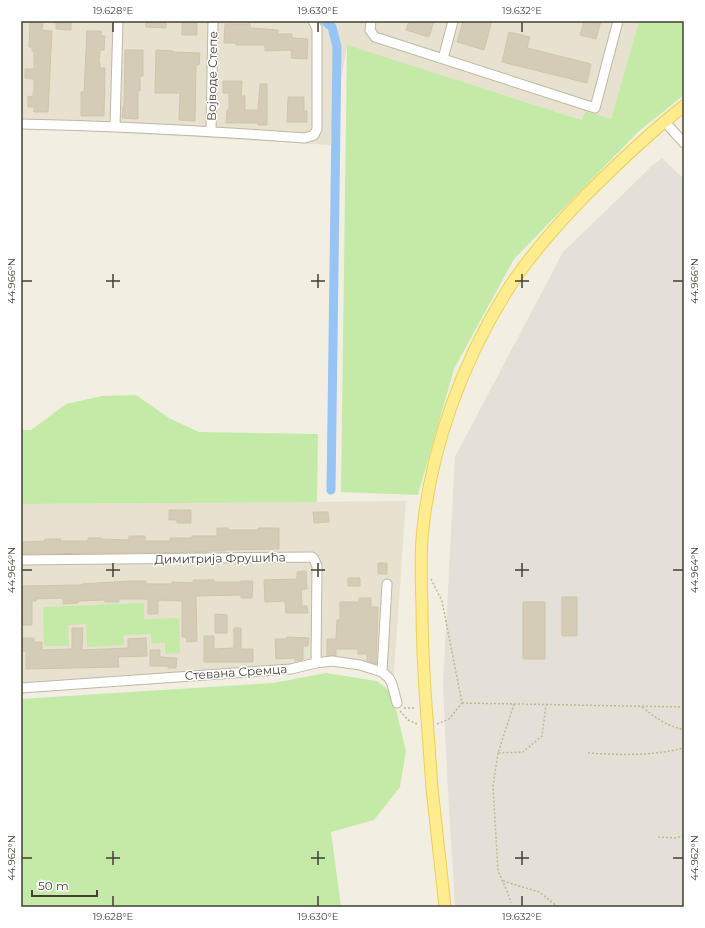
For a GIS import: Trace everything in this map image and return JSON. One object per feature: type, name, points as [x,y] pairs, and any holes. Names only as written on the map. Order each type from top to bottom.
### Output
[{"type":"main road","points":[[445,907],[432,788],[422,630],[421,574],[423,528],[436,454],[461,381],[484,331],[505,293],[524,266],[565,217],[607,174],[664,121],[684,106]]},
{"type":"street","points":[[115,126],[118,21]]},
{"type":"street","name":"Војводе Степе","points":[[211,131],[213,21]]},
{"type":"street","name":"Војводе Степе","points":[[21,124],[115,126],[305,138],[314,135],[317,129],[317,28],[313,21]]},
{"type":"street","points":[[370,21],[370,30],[375,37],[595,108],[618,21]]},
{"type":"street","points":[[443,59],[453,21]]},
{"type":"street","points":[[664,121],[684,143]]},
{"type":"street","name":"Димитрија Фрушића","points":[[21,560],[312,557],[317,566],[316,663]]},
{"type":"street","points":[[387,584],[382,672],[389,678],[392,684],[398,706]]},
{"type":"street","name":"Стевана Сремца","points":[[21,688],[291,669],[332,661],[360,665],[382,672]]},
{"type":"path","points":[[428,573],[442,601],[462,702]]},
{"type":"path","points":[[462,702],[684,707]]},
{"type":"path","points":[[439,724],[449,718],[462,702]]},
{"type":"path","points":[[511,903],[498,871],[493,786],[498,753],[514,704]]},
{"type":"path","points":[[498,753],[523,752],[542,736],[546,705]]},
{"type":"path","points":[[398,706],[418,708],[418,717],[427,718]]},
{"type":"path","points":[[398,706],[408,720],[417,724]]},
{"type":"path","points":[[642,707],[668,725],[684,730]]},
{"type":"path","points":[[588,753],[639,755],[684,748]]},
{"type":"path","points":[[658,837],[674,838],[684,836]]},
{"type":"path","points":[[503,881],[539,892],[558,907]]},
{"type":"shaded area","points":[[21,21],[639,21],[611,120],[585,111],[583,120],[347,46],[330,145],[21,127]]},
{"type":"shaded area","points":[[662,158],[684,179],[684,905],[658,907],[455,907],[443,684],[455,457],[563,252]]},
{"type":"shaded area","points":[[406,501],[394,673],[338,662],[21,688],[21,504]]},
{"type":"green space","points":[[639,21],[684,21],[684,95],[639,131],[514,259],[454,369],[418,495],[341,492],[347,45],[582,120],[585,111],[611,119]]},
{"type":"green space","points":[[136,395],[169,418],[199,432],[318,434],[317,502],[21,504],[21,430],[31,430],[66,404],[102,396]]},
{"type":"green space","points":[[144,603],[144,619],[179,618],[180,653],[165,654],[165,643],[151,643],[151,634],[123,635],[124,645],[87,647],[86,624],[68,625],[69,646],[44,646],[43,607]]},
{"type":"green space","points":[[326,673],[377,681],[392,693],[406,751],[400,787],[374,820],[331,832],[341,907],[21,907],[21,699],[273,683]]},
{"type":"building","points":[[30,21],[43,21],[42,30],[52,31],[48,112],[34,112],[34,107],[28,107],[28,96],[33,97],[34,92],[34,79],[25,78],[25,69],[34,69],[34,51],[32,51],[32,47],[29,47]]},
{"type":"building","points":[[56,21],[71,21],[71,30],[56,29]]},
{"type":"building","points":[[146,21],[166,21],[166,28],[146,27]]},
{"type":"building","points":[[182,21],[197,21],[197,35],[182,35]]},
{"type":"building","points":[[409,21],[434,21],[429,37],[406,30]]},
{"type":"building","points":[[463,21],[492,21],[484,50],[457,42]]},
{"type":"building","points":[[584,21],[601,21],[596,39],[580,35]]},
{"type":"building","points":[[225,24],[250,24],[250,28],[278,30],[278,34],[292,34],[292,38],[308,39],[307,59],[291,58],[292,50],[265,51],[265,45],[236,45],[236,43],[224,43]]},
{"type":"building","points":[[87,31],[101,31],[101,36],[105,36],[104,50],[100,50],[99,63],[100,68],[105,68],[104,116],[81,116],[81,92],[84,92]]},
{"type":"building","points":[[509,32],[530,37],[527,48],[591,64],[587,83],[502,62]]},
{"type":"building","points":[[125,50],[143,50],[143,76],[140,76],[140,91],[138,90],[138,119],[122,118],[124,106]]},
{"type":"building","points":[[156,50],[200,53],[199,65],[196,65],[195,121],[179,120],[180,93],[155,93]]},
{"type":"building","points":[[223,81],[242,81],[241,96],[245,96],[245,110],[258,110],[260,84],[267,84],[267,125],[258,125],[258,123],[226,123],[227,110],[229,110],[229,93],[223,93]]},
{"type":"building","points":[[288,97],[304,97],[304,111],[307,111],[307,122],[287,122]]},
{"type":"building","points":[[169,510],[191,510],[191,523],[177,523],[177,520],[169,520]]},
{"type":"building","points":[[313,512],[328,512],[329,522],[314,523]]},
{"type":"building","points":[[217,528],[228,528],[229,530],[258,530],[258,528],[279,528],[279,549],[225,550],[208,552],[22,554],[22,542],[45,541],[45,539],[61,539],[60,541],[88,541],[88,538],[129,540],[129,536],[145,536],[145,541],[170,541],[170,538],[217,536]]},
{"type":"building","points":[[378,563],[387,563],[387,574],[378,574]]},
{"type":"building","points":[[306,571],[307,589],[301,589],[302,606],[307,606],[308,613],[286,613],[285,601],[265,602],[264,580],[297,579],[297,572]]},
{"type":"building","points":[[348,578],[360,578],[360,586],[348,586]]},
{"type":"building","points":[[193,580],[214,580],[214,582],[253,581],[252,598],[241,598],[241,595],[196,596],[197,641],[187,642],[186,637],[182,637],[182,601],[158,600],[158,614],[148,614],[148,599],[119,599],[119,602],[105,602],[105,600],[78,601],[78,603],[63,604],[63,598],[36,599],[36,601],[32,601],[32,625],[23,625],[21,586],[81,585],[130,581],[146,581],[146,584],[172,584],[172,582],[193,583]]},
{"type":"building","points":[[562,597],[577,597],[577,636],[562,636]]},
{"type":"building","points":[[359,598],[371,598],[371,607],[378,607],[376,664],[367,661],[367,654],[358,654],[358,649],[336,649],[336,656],[327,656],[327,639],[336,639],[337,620],[340,620],[340,602],[359,602]]},
{"type":"building","points":[[523,602],[545,602],[545,659],[523,659]]},
{"type":"building","points":[[215,614],[227,615],[227,633],[215,633]]},
{"type":"building","points":[[72,628],[83,628],[82,650],[128,648],[128,639],[146,638],[147,656],[118,657],[119,667],[26,669],[26,651],[21,651],[21,638],[34,638],[34,642],[42,642],[42,650],[72,649]]},
{"type":"building","points":[[234,628],[241,628],[241,649],[253,649],[253,662],[204,662],[204,636],[214,636],[214,649],[234,648]]},
{"type":"building","points":[[287,637],[309,638],[308,646],[303,646],[303,660],[295,661],[295,658],[276,659],[275,639],[287,639]]},
{"type":"building","points":[[150,650],[160,650],[160,657],[177,658],[176,668],[168,668],[168,666],[150,666]]},
{"type":"waterway","points":[[325,21],[332,27],[337,47],[331,490]]}]
